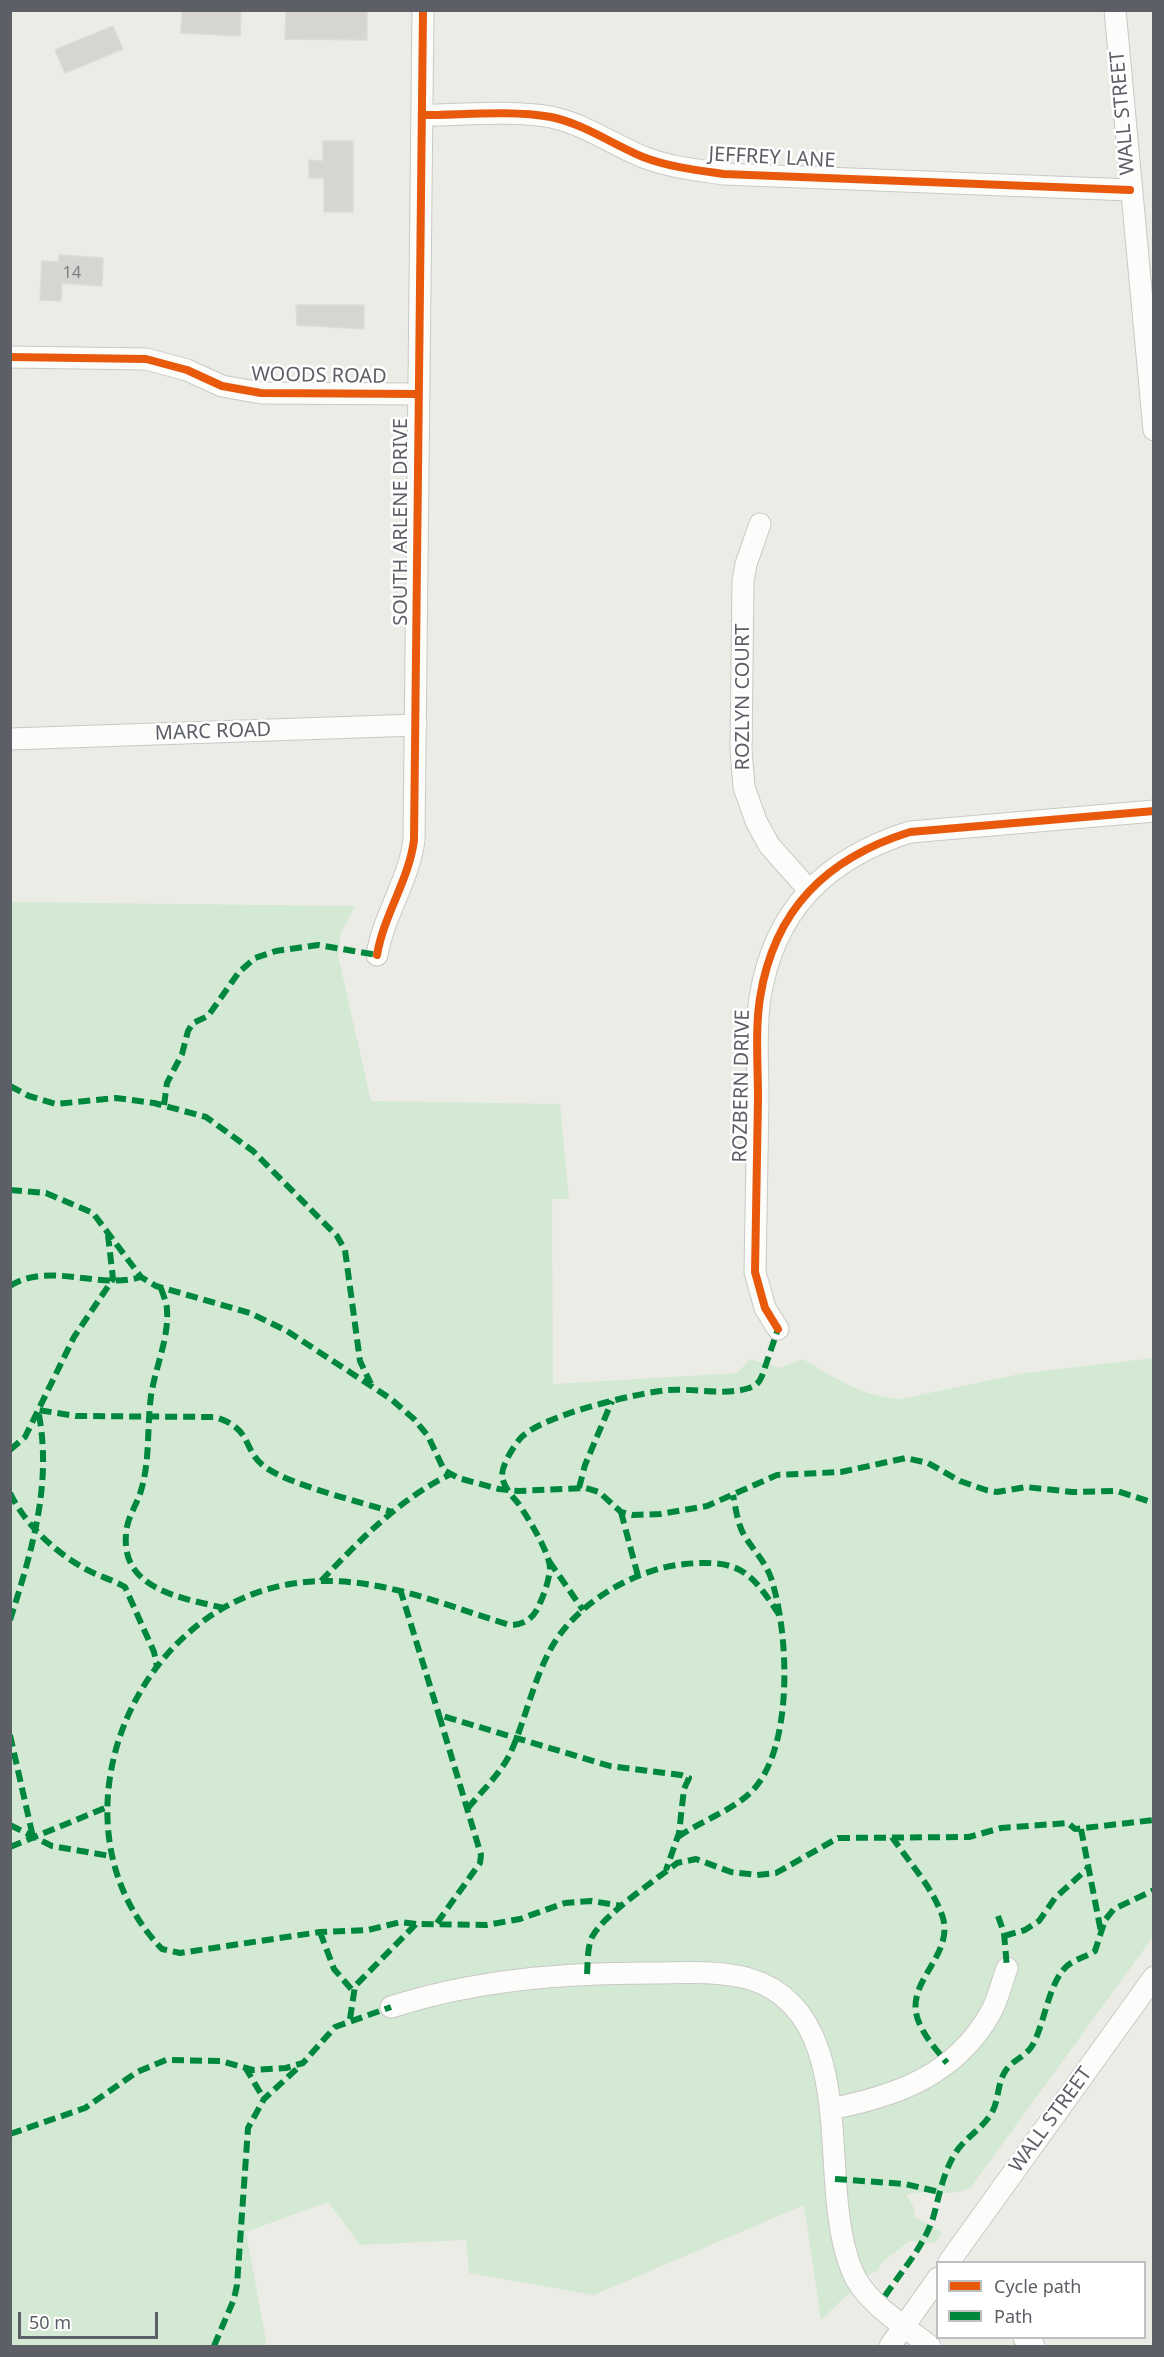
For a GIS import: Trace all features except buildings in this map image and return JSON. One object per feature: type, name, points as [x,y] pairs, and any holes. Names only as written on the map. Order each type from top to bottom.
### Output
[{"type":"street","name":"SOUTH ARLENE DRIVE","points":[[377,955],[385,920],[407,870],[412,851],[416,725],[423,10]]},
{"type":"street","name":"WALL STREET","points":[[1115,10],[1154,430]]},
{"type":"street","name":"JEFFREY LANE","points":[[422,115],[551,117],[585,128],[623,148],[660,163],[724,174],[1130,190]]},
{"type":"street","name":"WOODS ROAD","points":[[10,357],[146,359],[187,370],[222,386],[261,393],[418,394]]},
{"type":"street","name":"ROZLYN COURT","points":[[760,524],[746,564],[743,581],[742,772],[750,806],[769,845],[808,889]]},
{"type":"street","name":"MARC ROAD","points":[[10,739],[416,725]]},
{"type":"street","name":"ROZBERN DRIVE","points":[[778,1329],[765,1308],[756,1272],[760,1000],[772,951],[784,926],[808,889],[844,860],[879,842],[910,832],[1154,811]]},
{"type":"street","points":[[830,2109],[874,2100],[901,2091],[932,2075],[955,2057],[977,2034],[992,2010],[1007,1968]]},
{"type":"street","points":[[391,2007],[436,1992],[487,1983],[593,1973],[710,1973],[748,1979],[768,1986],[799,2011],[816,2042],[825,2073],[830,2109],[838,2214],[848,2257],[856,2278],[866,2294],[930,2346]]},
{"type":"street","name":"WALL STREET","points":[[950,2261],[1154,1977]]},
{"type":"street","points":[[890,2346],[936,2281]]},
{"type":"green space","points":[[11,902],[355,906],[341,933],[338,955],[371,1101],[560,1104],[569,1199],[552,1199],[553,1384],[737,1373],[750,1359],[780,1368],[803,1359],[838,1379],[874,1395],[901,1399],[1024,1373],[1153,1358],[1153,1937],[971,2187],[946,2193],[922,2192],[906,2195],[913,2205],[915,2217],[942,2232],[935,2243],[910,2241],[880,2264],[879,2270],[868,2275],[821,2320],[804,2205],[594,2295],[469,2273],[466,2240],[360,2245],[328,2202],[246,2232],[267,2346],[11,2346]]},
{"type":"marked path","points":[[164,1105],[167,1083],[182,1054],[188,1031],[193,1023],[208,1016],[239,972],[255,958],[276,951],[318,945],[377,955]]},
{"type":"marked path","points":[[10,1086],[29,1096],[56,1104],[116,1098],[154,1103],[206,1117],[253,1151],[337,1236],[345,1250],[360,1361],[371,1384]]},
{"type":"marked path","points":[[10,1190],[46,1193],[93,1213],[141,1277],[156,1286],[250,1313],[287,1331],[391,1399],[414,1419],[428,1436],[444,1470],[458,1478],[499,1489],[518,1491],[586,1488],[599,1492],[621,1512],[633,1515],[660,1514],[707,1506],[777,1475],[841,1472],[906,1458],[928,1463],[960,1481],[997,1492],[1026,1487],[1072,1492],[1117,1491],[1154,1503]]},
{"type":"marked path","points":[[10,1450],[25,1437],[74,1337],[113,1279],[108,1235]]},
{"type":"marked path","points":[[10,1286],[25,1279],[41,1276],[108,1280],[141,1277]]},
{"type":"marked path","points":[[161,1288],[167,1307],[166,1332],[151,1396],[145,1476],[127,1528],[127,1553],[133,1568],[157,1588],[173,1595],[224,1608]]},
{"type":"marked path","points":[[416,1924],[401,1922],[368,1930],[320,1932],[180,1953],[162,1949],[127,1900],[110,1845],[109,1787],[122,1731],[148,1679],[186,1635],[233,1602],[290,1584],[319,1581],[375,1585],[402,1591],[510,1625],[525,1622],[538,1608],[550,1568],[537,1535],[508,1491],[502,1476],[506,1462],[519,1440],[529,1431],[566,1414],[634,1396],[668,1390],[719,1392],[751,1387],[760,1381],[778,1329]]},
{"type":"marked path","points":[[579,1488],[585,1465],[612,1401]]},
{"type":"marked path","points":[[10,1620],[26,1568],[42,1490],[42,1437],[38,1410],[76,1416],[215,1417],[236,1427],[258,1460],[276,1474],[308,1487],[392,1512]]},
{"type":"marked path","points":[[321,1581],[397,1508],[451,1474]]},
{"type":"marked path","points":[[10,1493],[32,1526],[61,1553],[87,1570],[125,1587],[154,1652],[157,1667]]},
{"type":"marked path","points":[[678,1837],[733,1806],[749,1794],[764,1775],[774,1750],[781,1721],[784,1659],[777,1601],[771,1578],[742,1530],[733,1495]]},
{"type":"marked path","points":[[621,1512],[638,1576]]},
{"type":"marked path","points":[[549,1561],[583,1610]]},
{"type":"marked path","points":[[468,1808],[496,1776],[510,1754],[549,1652],[573,1619],[606,1592],[645,1573],[665,1567],[685,1564],[719,1564],[732,1567],[752,1579],[780,1616]]},
{"type":"marked path","points":[[400,1589],[439,1715]]},
{"type":"marked path","points":[[437,1923],[480,1863],[481,1855],[439,1715],[610,1766],[689,1778],[684,1789],[679,1833],[666,1870]]},
{"type":"marked path","points":[[10,1735],[33,1837]]},
{"type":"marked path","points":[[10,1847],[105,1808]]},
{"type":"marked path","points":[[587,1974],[589,1946],[598,1928],[631,1898],[677,1863],[696,1859],[731,1872],[757,1875],[776,1873],[838,1838],[969,1837],[1001,1828],[1068,1823],[1075,1829],[1154,1820]]},
{"type":"marked path","points":[[10,1825],[52,1846],[110,1856]]},
{"type":"marked path","points":[[1081,1829],[1101,1932]]},
{"type":"marked path","points":[[892,1837],[927,1886],[943,1918],[942,1943],[919,1989],[916,2013],[924,2033],[947,2063]]},
{"type":"marked path","points":[[1004,1936],[1025,1930],[1039,1921],[1055,1898],[1088,1868]]},
{"type":"marked path","points":[[885,2296],[918,2249],[929,2228],[943,2180],[953,2157],[992,2112],[1006,2070],[1032,2046],[1051,1993],[1061,1973],[1070,1964],[1095,1951],[1105,1920],[1114,1909],[1154,1890]]},
{"type":"marked path","points":[[350,2019],[355,1986],[416,1924],[486,1925],[520,1919],[565,1903],[591,1901],[622,1906]]},
{"type":"marked path","points":[[998,1916],[1004,1933],[1007,1968]]},
{"type":"marked path","points":[[320,1932],[334,1969],[353,1991]]},
{"type":"marked path","points":[[10,2134],[85,2108],[137,2072],[166,2060],[221,2061],[253,2070],[286,2068],[303,2063],[335,2027],[391,2007]]},
{"type":"marked path","points":[[214,2346],[234,2299],[237,2285],[248,2128],[264,2099],[301,2065]]},
{"type":"marked path","points":[[245,2067],[264,2099]]},
{"type":"marked path","points":[[835,2179],[905,2184],[939,2192]]},
{"type":"cycle path","points":[[377,955],[385,925],[407,869],[414,840],[423,10]]},
{"type":"cycle path","points":[[422,115],[503,113],[551,117],[575,124],[643,157],[683,168],[724,174],[1130,190]]},
{"type":"cycle path","points":[[10,357],[146,359],[187,370],[222,386],[261,393],[418,394]]},
{"type":"cycle path","points":[[778,1329],[765,1308],[755,1272],[757,1048],[760,998],[767,966],[778,938],[792,913],[809,891],[830,872],[854,856],[910,832],[1154,811]]}]
